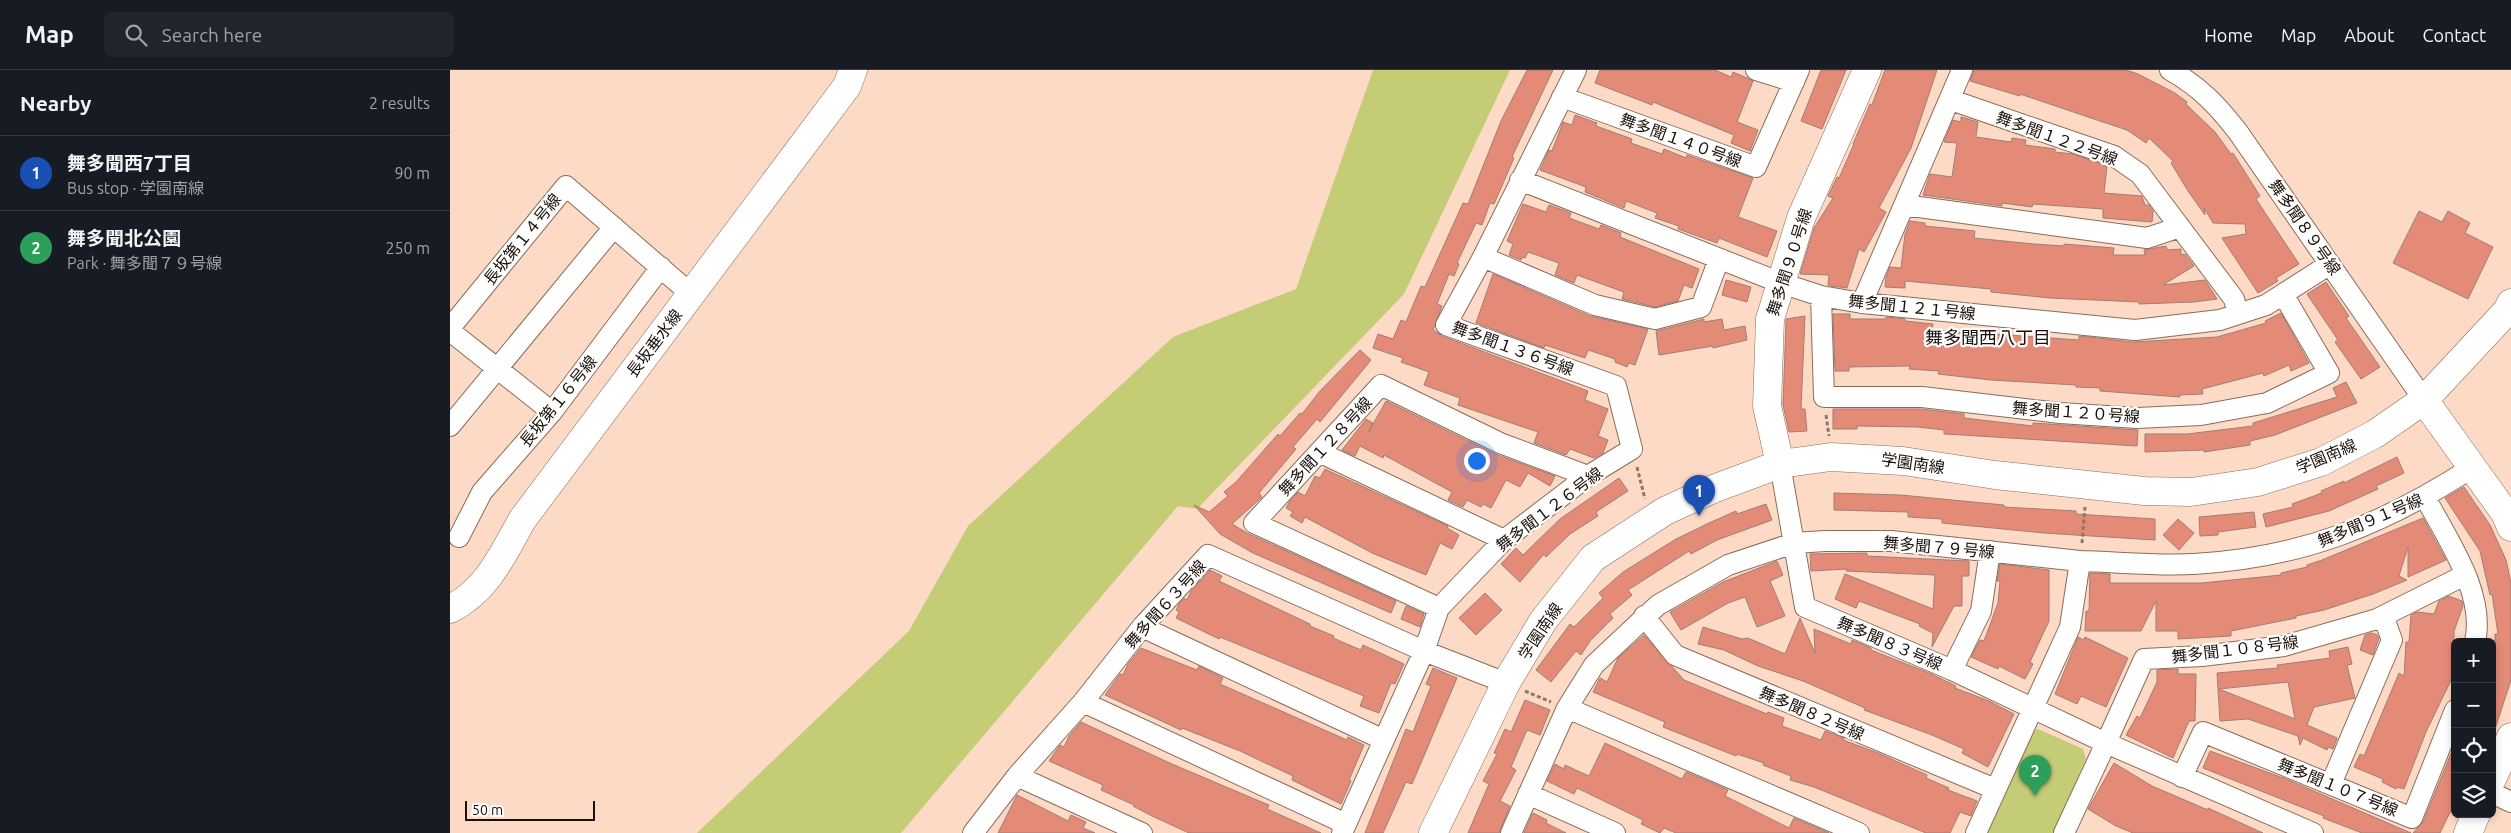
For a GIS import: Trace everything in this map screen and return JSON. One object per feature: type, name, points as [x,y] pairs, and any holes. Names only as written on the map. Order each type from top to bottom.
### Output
[{"type":"street","name":"長坂垂水線","points":[[450,610],[460,605],[486,582],[522,520],[847,86],[854,70]]},
{"type":"street","name":"舞多聞１３６号線","points":[[1576,70],[1483,257],[1446,325],[1616,386],[1632,449]]},
{"type":"street","points":[[1756,70],[1797,76]]},
{"type":"street","name":"舞多聞９０号線","points":[[1780,464],[1766,406],[1770,319],[1801,218],[1867,70]]},
{"type":"street","points":[[1862,303],[1962,70]]},
{"type":"street","name":"舞多聞８９号線","points":[[2170,70],[2190,82],[2215,103],[2424,400]]},
{"type":"street","name":"舞多聞１４０号線","points":[[1562,97],[1756,167],[1797,76]]},
{"type":"street","name":"舞多聞１２２号線","points":[[1950,100],[2114,156],[2140,174],[2234,299],[2238,314]]},
{"type":"street","name":"舞多聞１２１号線","points":[[1520,180],[1781,283],[1822,296],[1862,303],[2135,330],[2220,320],[2266,305],[2330,264]]},
{"type":"street","name":"長坂第１４号線","points":[[450,330],[566,186],[691,294]]},
{"type":"street","points":[[1904,205],[2147,238],[2180,227]]},
{"type":"street","points":[[450,426],[614,227]]},
{"type":"street","points":[[1483,257],[1595,305],[1655,319],[1701,307],[1719,259]]},
{"type":"street","name":"長坂第１６号線","points":[[453,538],[482,492],[552,412],[661,267]]},
{"type":"street","name":"舞多聞１２０号線","points":[[1824,397],[1922,397],[2060,413],[2137,418],[2201,415],[2267,403],[2329,374],[2283,294]]},
{"type":"street","points":[[1822,296],[1824,397]]},
{"type":"street","name":"学園南線","points":[[1433,833],[1506,683],[1543,621],[1594,558],[1665,511],[1713,489],[1780,464],[1831,456],[1902,460],[2086,486],[2144,491],[2191,492],[2258,482],[2320,462],[2376,434],[2424,400],[2507,311],[2511,303]]},
{"type":"street","points":[[450,330],[552,412]]},
{"type":"street","name":"舞多聞１２８号線","points":[[1439,608],[1254,523],[1381,385],[1500,443],[1588,476]]},
{"type":"street","points":[[2424,400],[2473,467],[2504,513],[2511,528]]},
{"type":"street","name":"舞多聞１２６号線","points":[[1344,829],[1424,651],[1439,608],[1504,540],[1588,476],[1632,449]]},
{"type":"street","points":[[1319,452],[1504,540]]},
{"type":"street","points":[[1780,464],[1794,543]]},
{"type":"street","name":"舞多聞９１号線","points":[[2080,561],[2193,564],[2258,558],[2322,543],[2425,497],[2473,467]]},
{"type":"street","points":[[2425,497],[2465,574],[2476,603],[2477,638]]},
{"type":"street","name":"舞多聞７９号線","points":[[1511,833],[1567,708],[1594,665],[1644,616],[1658,605],[1728,565],[1794,543],[1891,541],[2080,561]]},
{"type":"street","name":"舞多聞８３号線","points":[[1794,543],[1805,607],[1952,670],[2106,743],[2312,833]]},
{"type":"street","points":[[1952,670],[1981,611],[1990,551]]},
{"type":"street","name":"舞多聞６３号線","points":[[973,833],[1017,776],[1083,702],[1142,627],[1208,555],[1424,651],[1506,683]]},
{"type":"street","points":[[1976,833],[2070,627],[2080,561]]},
{"type":"street","name":"舞多聞１０８号線","points":[[2106,743],[2144,659],[2202,656],[2284,646],[2383,616],[2465,574]]},
{"type":"street","name":"舞多聞８２号線","points":[[1644,616],[1675,655],[1995,790]]},
{"type":"street","points":[[2331,784],[2392,640],[2383,616]]},
{"type":"street","points":[[1142,627],[1384,740]]},
{"type":"street","points":[[1083,702],[1344,829]]},
{"type":"street","points":[[1567,708],[1859,833]]},
{"type":"street","name":"舞多聞１０７号線","points":[[2182,777],[2203,732],[2412,818],[2451,720]]},
{"type":"street","points":[[2495,773],[2511,738]]},
{"type":"street","points":[[2070,831],[2106,743]]},
{"type":"street","points":[[1017,776],[1142,833]]},
{"type":"street","points":[[1528,794],[1615,833]]},
{"type":"street","points":[[2496,795],[2511,802]]},
{"type":"street","points":[[2468,833],[2474,818]]},
{"type":"path","points":[[1824,397],[1831,456]]},
{"type":"path","points":[[1632,449],[1651,520]]},
{"type":"path","points":[[2080,561],[2086,486]]},
{"type":"path","points":[[1506,683],[1567,708]]},
{"type":"green space","points":[[1373,70],[1510,70],[1404,294],[1197,509],[1178,506],[901,833],[697,833],[909,631],[968,526],[1173,337],[1296,289]]},
{"type":"green space","points":[[2038,729],[2083,749],[2086,759],[2053,833],[1985,833],[2028,733]]},
{"type":"building","points":[[1527,70],[1553,70],[1512,157],[1514,158],[1494,204],[1490,203],[1482,225],[1476,223],[1457,263],[1459,264],[1454,276],[1449,274],[1437,304],[1442,306],[1433,330],[1442,336],[1588,391],[1585,400],[1608,409],[1598,436],[1608,440],[1603,453],[1594,458],[1570,449],[1566,455],[1534,443],[1538,432],[1458,405],[1460,398],[1424,385],[1429,372],[1401,362],[1403,358],[1373,348],[1378,334],[1393,339],[1401,320],[1406,322],[1421,286],[1425,287],[1463,203],[1468,204],[1501,121]]},
{"type":"building","points":[[1600,70],[1715,70],[1731,77],[1733,72],[1753,81],[1737,122],[1758,130],[1750,151],[1731,143],[1734,135],[1653,102],[1652,105],[1595,83]]},
{"type":"building","points":[[1821,70],[1846,70],[1822,129],[1801,121]]},
{"type":"building","points":[[1885,70],[1937,70],[1911,148],[1879,208],[1886,212],[1864,252],[1859,249],[1847,288],[1831,286],[1828,285],[1829,275],[1800,274],[1814,228],[1833,198],[1828,196],[1837,177],[1839,178],[1870,104],[1872,105]]},
{"type":"building","points":[[1974,70],[2126,70],[2175,93],[2187,102],[2186,104],[2215,132],[2231,154],[2233,153],[2260,196],[2256,199],[2299,264],[2276,278],[2278,281],[2258,293],[2222,238],[2246,234],[2245,224],[2213,223],[2204,208],[2205,215],[2188,191],[2171,163],[2173,161],[2149,138],[2146,143],[2127,130],[2020,94],[2020,96],[1970,81]]},
{"type":"building","points":[[1575,115],[1597,123],[1596,126],[1632,139],[1631,143],[1662,154],[1664,149],[1686,158],[1687,155],[1753,178],[1738,217],[1777,231],[1767,257],[1719,238],[1717,243],[1678,229],[1679,226],[1655,218],[1657,213],[1626,201],[1624,208],[1585,192],[1586,187],[1540,170],[1549,150],[1552,151],[1563,122],[1572,125]]},
{"type":"building","points":[[1961,117],[1978,122],[1976,137],[2011,142],[2012,138],[2026,140],[2025,145],[2055,149],[2055,152],[2073,154],[2107,166],[2104,193],[2142,196],[2145,205],[2149,205],[2153,211],[2152,222],[2103,218],[2103,209],[2033,204],[2032,207],[2002,203],[2002,206],[1923,195],[1930,174],[1952,177],[1957,143],[1944,142],[1953,120],[1961,122]]},
{"type":"building","points":[[1523,204],[1546,212],[1549,205],[1571,213],[1569,218],[1599,229],[1601,225],[1621,233],[1620,237],[1699,269],[1692,288],[1684,285],[1678,301],[1655,307],[1622,299],[1624,292],[1577,275],[1574,283],[1555,275],[1559,263],[1528,252],[1525,258],[1522,257],[1521,260],[1509,255],[1513,244],[1507,241]]},
{"type":"building","points":[[2419,211],[2442,222],[2448,211],[2470,223],[2465,233],[2493,247],[2468,299],[2393,263]]},
{"type":"building","points":[[1910,221],[1925,223],[1925,226],[1975,231],[1974,238],[2034,244],[2114,248],[2113,255],[2145,255],[2144,250],[2166,246],[2167,250],[2181,249],[2181,255],[2185,254],[2194,266],[2163,285],[2205,280],[2217,299],[2194,302],[2139,304],[2139,302],[2050,298],[1991,292],[1991,289],[1905,281],[1905,288],[1885,287],[1890,267],[1901,268],[1905,234]]},
{"type":"building","points":[[1493,274],[1590,316],[1648,329],[1635,365],[1629,363],[1627,367],[1615,362],[1615,359],[1588,350],[1585,358],[1545,345],[1544,348],[1476,323]]},
{"type":"building","points":[[1726,280],[1751,287],[1747,302],[1722,295]]},
{"type":"building","points":[[2326,282],[2349,316],[2346,318],[2380,367],[2361,379],[2335,342],[2338,340],[2307,294]]},
{"type":"building","points":[[2281,313],[2309,363],[2291,371],[2289,365],[2264,376],[2263,373],[2202,389],[2203,394],[2180,395],[2180,397],[2100,391],[2100,388],[2076,387],[2076,385],[1991,380],[1938,374],[1939,371],[1909,369],[1910,366],[1849,367],[1849,371],[1835,371],[1833,314],[1850,314],[1850,319],[1886,319],[1886,317],[1905,319],[1905,321],[1933,324],[1932,329],[1994,336],[1994,334],[2079,340],[2079,336],[2133,342],[2217,337],[2266,323],[2265,321]]},
{"type":"building","points":[[1805,316],[1801,409],[1805,409],[1807,431],[1789,432],[1783,405],[1786,319]]},
{"type":"building","points":[[1704,319],[1704,322],[1722,319],[1724,330],[1745,326],[1747,340],[1713,348],[1713,346],[1659,355],[1656,331]]},
{"type":"building","points":[[1360,350],[1371,360],[1320,422],[1317,419],[1293,447],[1296,449],[1259,493],[1262,497],[1232,524],[1249,534],[1396,601],[1391,613],[1253,553],[1220,534],[1194,505],[1209,512],[1228,496],[1224,492],[1236,482],[1278,434],[1280,436],[1300,413],[1302,414],[1320,391]]},
{"type":"building","points":[[2346,382],[2357,403],[2275,435],[2250,441],[2250,445],[2204,452],[2204,450],[2145,452],[2145,434],[2187,434],[2253,426],[2253,423],[2337,397],[2333,388]]},
{"type":"building","points":[[1386,401],[1495,454],[1555,476],[1550,486],[1528,473],[1520,487],[1506,480],[1491,508],[1483,504],[1481,507],[1467,500],[1463,507],[1448,500],[1452,492],[1384,455],[1383,458],[1360,446],[1355,456],[1342,450],[1366,419],[1373,423],[1368,433]]},
{"type":"building","points":[[1833,409],[1921,409],[1964,414],[1964,418],[2033,426],[2033,423],[2138,430],[2137,446],[1944,434],[1944,430],[1918,427],[1857,426],[1857,429],[1833,429]]},
{"type":"building","points":[[2397,457],[2404,473],[2376,486],[2378,489],[2329,511],[2266,527],[2263,514],[2293,507],[2292,504],[2322,493],[2321,491],[2344,481],[2344,483]]},
{"type":"building","points":[[1325,469],[1448,526],[1447,528],[1459,535],[1452,549],[1440,543],[1426,575],[1372,553],[1305,517],[1302,523],[1290,516],[1293,512],[1286,508],[1290,501],[1298,492],[1305,496],[1315,476],[1320,478]]},
{"type":"building","points":[[1619,478],[1628,491],[1596,512],[1598,516],[1570,534],[1546,557],[1544,554],[1520,582],[1501,564],[1516,548],[1523,555],[1560,519]]},
{"type":"building","points":[[2464,487],[2490,525],[2506,560],[2511,583],[2511,680],[2496,726],[2495,634],[2498,634],[2492,594],[2490,595],[2480,551],[2445,498]]},
{"type":"building","points":[[1834,493],[1901,495],[2004,505],[2004,507],[2076,511],[2076,514],[2155,519],[2155,540],[2044,533],[1942,523],[1942,519],[1908,517],[1908,512],[1834,510]]},
{"type":"building","points":[[1766,504],[1772,520],[1717,540],[1691,554],[1689,551],[1628,590],[1632,595],[1610,614],[1613,618],[1590,641],[1581,655],[1576,651],[1551,682],[1536,670],[1570,624],[1574,627],[1603,598],[1599,593],[1623,572],[1676,539],[1709,523],[1736,511],[1737,514]]},
{"type":"building","points":[[2254,512],[2256,527],[2218,532],[2218,535],[2200,536],[2199,517]]},
{"type":"building","points":[[2423,518],[2446,560],[2408,577],[2408,547],[2399,576],[2407,580],[2373,594],[2324,610],[2296,616],[2296,618],[2231,631],[2231,636],[2178,639],[2178,631],[2156,631],[2156,601],[2141,631],[2085,631],[2086,611],[2089,611],[2090,573],[2110,574],[2110,583],[2202,583],[2281,575],[2281,573],[2307,567],[2307,565]]},
{"type":"building","points":[[2178,519],[2194,533],[2179,550],[2163,535]]},
{"type":"building","points":[[1867,553],[1867,556],[1969,561],[1969,576],[1962,576],[1962,606],[1954,606],[1932,647],[1933,633],[1919,626],[1920,624],[1859,601],[1856,608],[1835,599],[1845,574],[1933,609],[1935,575],[1846,571],[1847,569],[1811,571],[1810,554]]},
{"type":"building","points":[[1777,561],[1783,575],[1770,581],[1785,616],[1757,627],[1745,597],[1728,603],[1681,630],[1670,612],[1723,582]]},
{"type":"building","points":[[2000,564],[2049,570],[2049,621],[2030,662],[2033,664],[2025,679],[1999,666],[1998,669],[1971,657],[1980,640],[1984,641],[1998,603],[2000,581],[1997,581]]},
{"type":"building","points":[[1210,570],[1222,576],[1219,581],[1334,636],[1333,638],[1361,650],[1363,645],[1404,664],[1395,684],[1391,683],[1379,713],[1360,706],[1364,696],[1220,637],[1219,639],[1176,618],[1179,612],[1176,610],[1179,604],[1184,598],[1187,600],[1191,591]]},
{"type":"building","points":[[1485,593],[1502,610],[1476,635],[1459,618]]},
{"type":"building","points":[[2449,596],[2462,601],[2463,606],[2454,631],[2454,638],[2451,638],[2451,680],[2426,732],[2404,789],[2397,787],[2396,789],[2382,782],[2383,779],[2354,767],[2360,754],[2364,756],[2399,673],[2404,676],[2406,642],[2409,642],[2411,615],[2417,612],[2434,614],[2439,601]]},
{"type":"building","points":[[1406,606],[1424,614],[1420,627],[1401,619]]},
{"type":"building","points":[[1800,618],[1815,653],[1814,629],[1851,644],[1852,640],[1871,648],[1871,650],[1929,673],[1956,686],[1955,688],[1989,701],[2014,714],[1988,767],[1962,753],[1964,749],[1932,735],[1864,710],[1865,708],[1803,681],[1758,666],[1724,650],[1698,644],[1703,627],[1742,639],[1748,638],[1785,654]]},
{"type":"building","points":[[2372,633],[2379,638],[2373,655],[2360,650],[2365,635]]},
{"type":"building","points":[[1644,635],[1684,680],[1767,714],[1768,712],[1784,718],[1782,726],[1821,740],[1825,731],[1927,775],[1926,778],[1949,788],[1948,790],[1977,801],[1971,816],[1960,812],[1950,833],[1926,833],[1814,787],[1790,780],[1791,776],[1763,765],[1764,763],[1737,754],[1736,756],[1663,727],[1665,722],[1593,692],[1600,678],[1607,682],[1618,658]]},
{"type":"building","points":[[2078,637],[2084,640],[2085,637],[2128,658],[2106,707],[2081,696],[2077,704],[2055,694]]},
{"type":"building","points":[[2348,647],[2352,664],[2347,665],[2355,698],[2314,707],[2307,725],[2337,738],[2333,749],[2328,747],[2327,750],[2303,738],[2300,745],[2298,736],[2248,719],[2220,721],[2217,673],[2278,668],[2277,665],[2330,658],[2329,651]],"holes":[[[2288,682],[2295,719],[2219,689]]]},
{"type":"building","points":[[1141,648],[1197,670],[1199,666],[1223,678],[1220,684],[1347,740],[1348,737],[1364,745],[1341,804],[1292,780],[1293,776],[1240,751],[1182,728],[1181,730],[1105,695],[1120,674],[1123,675],[1128,664]]},
{"type":"building","points":[[1433,668],[1457,678],[1412,784],[1406,782],[1383,833],[1365,833],[1406,729],[1413,732],[1431,686],[1426,684]]},
{"type":"building","points":[[2178,669],[2178,674],[2196,674],[2195,721],[2189,721],[2173,758],[2126,735],[2137,716],[2140,718],[2157,682],[2157,670]]},
{"type":"building","points":[[1525,700],[1550,710],[1540,735],[1527,730],[1511,767],[1516,770],[1500,801],[1510,806],[1499,833],[1468,833],[1489,784],[1483,781],[1497,754],[1494,753],[1505,729],[1511,732]]},
{"type":"building","points":[[1081,722],[1172,764],[1269,805],[1267,809],[1321,833],[1189,833],[1152,816],[1134,805],[1101,790],[1103,785],[1049,761],[1060,745],[1064,747],[1069,736]]},
{"type":"building","points":[[1605,743],[1682,779],[1686,772],[1728,790],[1725,796],[1789,828],[1794,818],[1829,833],[1676,833],[1664,828],[1660,833],[1641,824],[1643,820],[1577,788],[1574,794],[1547,781],[1555,764],[1564,769],[1565,765],[1589,776]]},
{"type":"building","points":[[2210,751],[2286,779],[2411,833],[2362,833],[2323,818],[2324,816],[2203,768]]},
{"type":"building","points":[[2451,754],[2451,810],[2440,833],[2413,833],[2423,822]]},
{"type":"building","points":[[2114,763],[2152,786],[2208,810],[2208,808],[2263,833],[2133,833],[2116,826],[2088,809]]},
{"type":"building","points":[[1017,795],[1068,821],[1071,815],[1086,822],[1083,828],[1095,833],[998,833]]},
{"type":"building","points":[[1533,813],[1547,820],[1546,823],[1566,833],[1524,833]]},
{"type":"place","name":"舞多聞西7丁目","points":[[1699,516]]},
{"type":"place","name":"舞多聞北公園","points":[[2035,796]]},
{"type":"district","name":"舞多聞西八丁目","points":[[1988,337]]}]
